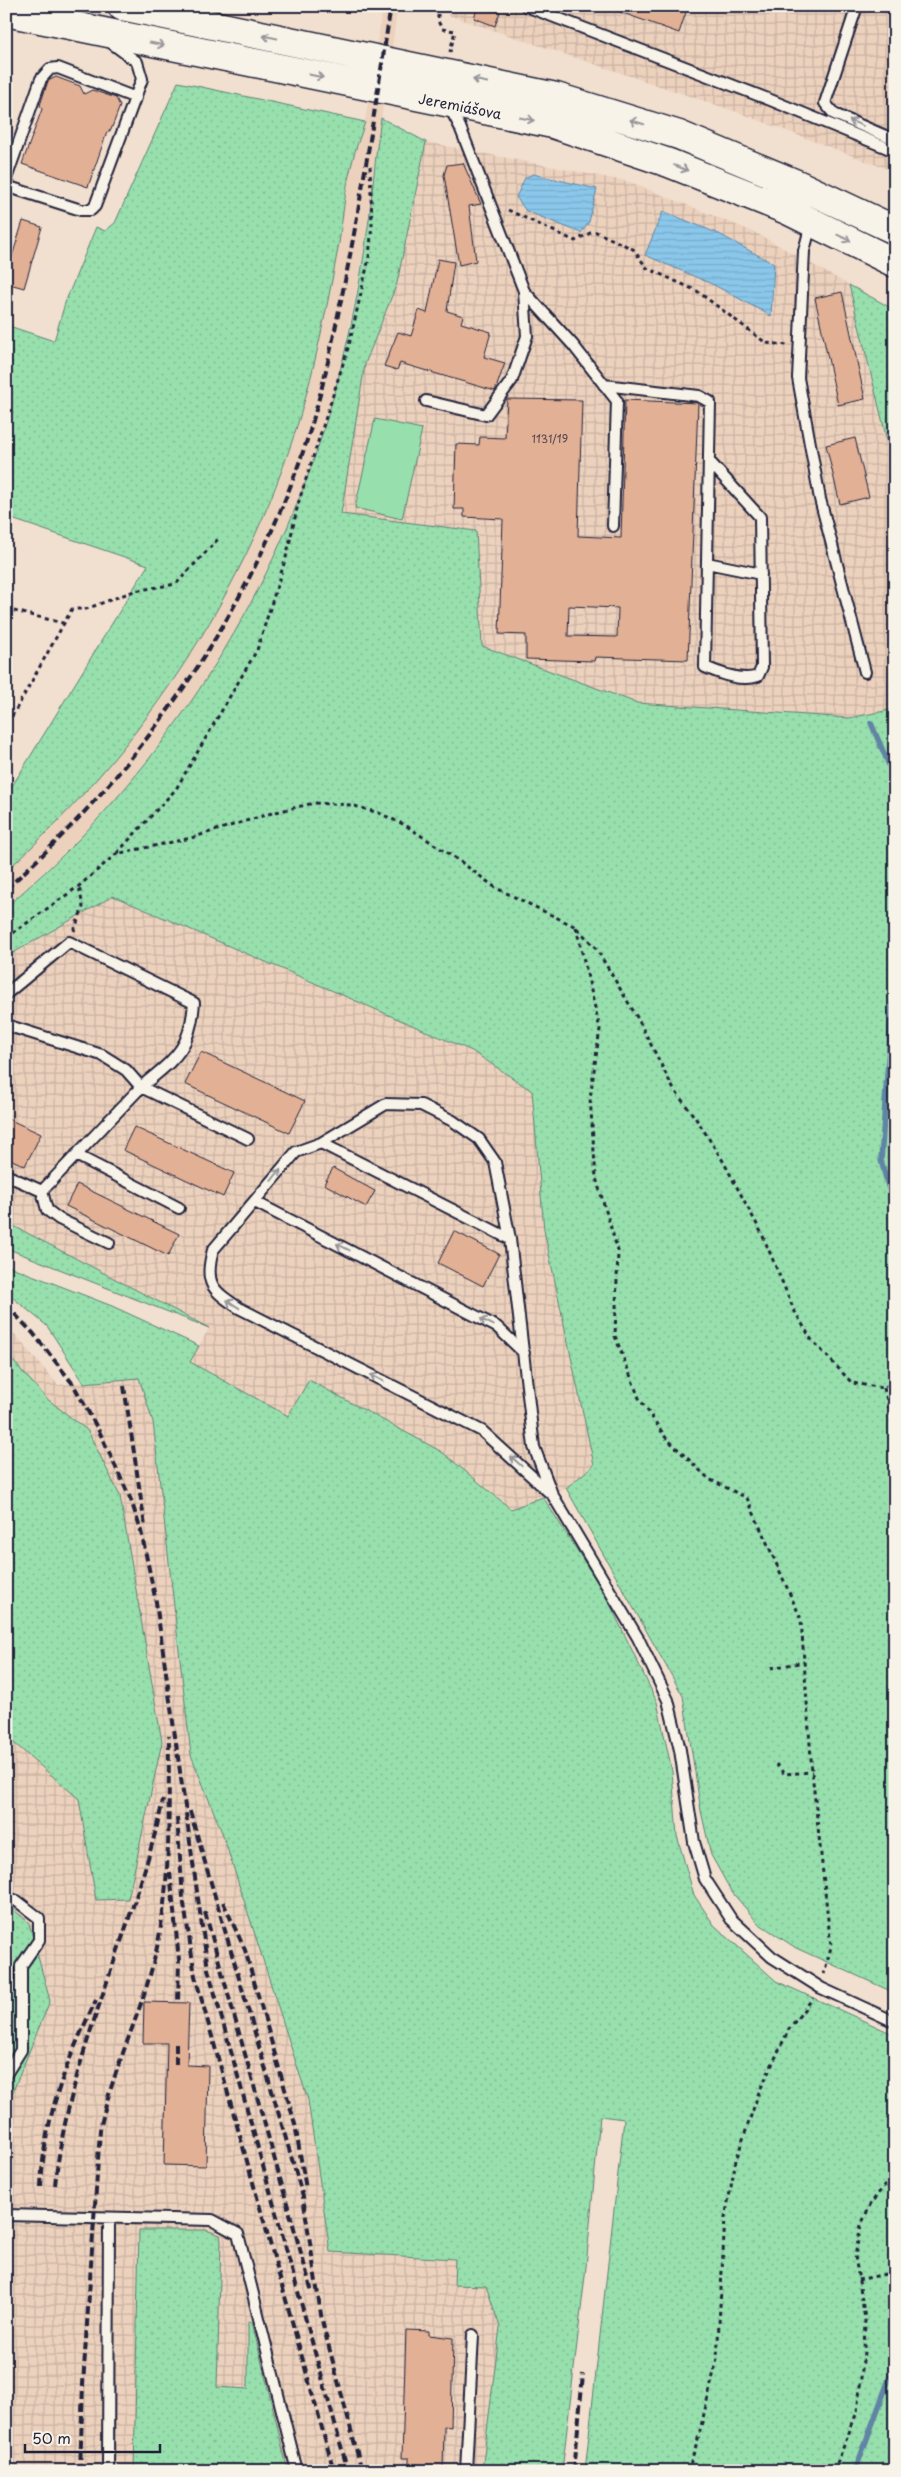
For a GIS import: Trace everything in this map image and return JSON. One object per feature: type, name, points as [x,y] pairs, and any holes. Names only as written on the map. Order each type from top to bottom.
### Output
[{"type":"main road","name":"Jeremiášova","points":[[122,6],[556,97],[679,135],[799,185],[895,230]]},
{"type":"main road","name":"Jeremiášova","points":[[6,12],[553,124],[669,163],[787,210],[895,263]]},
{"type":"lane","points":[[526,6],[768,99],[895,151]]},
{"type":"lane","points":[[857,6],[825,103],[834,114],[895,140]]},
{"type":"lane","points":[[6,186],[81,210],[91,210],[97,201],[142,79],[137,62],[95,31]]},
{"type":"lane","points":[[6,179],[41,79],[50,69],[58,68],[136,98]]},
{"type":"lane","points":[[426,401],[486,415],[512,380],[527,336],[524,291],[460,127],[447,103]]},
{"type":"lane","points":[[811,222],[804,252],[798,378],[820,499],[865,672]]},
{"type":"lane","points":[[524,291],[573,345],[617,401],[613,526]]},
{"type":"lane","points":[[604,385],[699,396],[710,402],[705,667],[718,673],[749,679],[758,676],[762,667],[760,517],[709,460]]},
{"type":"lane","points":[[707,563],[761,574]]},
{"type":"lane","points":[[6,994],[70,942],[194,1003],[192,1028],[179,1054],[141,1087],[42,1191]]},
{"type":"lane","points":[[6,1025],[102,1055],[126,1070],[141,1087],[248,1139]]},
{"type":"lane","points":[[552,1494],[482,1431],[239,1308],[216,1292],[208,1271],[213,1250],[296,1152],[320,1143],[386,1104],[421,1104],[453,1121],[479,1139],[495,1162],[510,1239],[534,1446],[552,1494],[638,1638],[668,1700],[680,1750],[694,1842],[705,1879],[730,1919],[772,1957],[820,1988],[895,2022]]},
{"type":"lane","points":[[320,1143],[510,1239]]},
{"type":"lane","points":[[76,1156],[178,1208]]},
{"type":"lane","points":[[6,1175],[42,1191]]},
{"type":"lane","points":[[42,1191],[47,1210],[59,1219],[109,1243]]},
{"type":"lane","points":[[254,1202],[498,1327],[524,1353]]},
{"type":"lane","points":[[6,1897],[17,1901],[39,1918],[39,1940],[22,1966],[20,2050],[6,2074]]},
{"type":"lane","points":[[6,2215],[212,2220],[238,2234],[297,2471]]},
{"type":"lane","points":[[108,2471],[109,2218]]},
{"type":"lane","points":[[466,2471],[473,2335]]},
{"type":"path","points":[[438,6],[438,21],[442,28],[455,31],[448,60]]},
{"type":"path","points":[[6,938],[80,886],[116,854],[176,789],[257,650],[288,554],[298,504],[349,345],[369,258],[372,224],[370,166]]},
{"type":"path","points":[[487,198],[509,211],[575,241],[594,231],[633,249],[647,268],[697,291],[766,343],[800,346]]},
{"type":"path","points":[[6,719],[10,720],[72,609],[86,609],[134,591],[176,584],[219,538]]},
{"type":"path","points":[[6,610],[63,623]]},
{"type":"path","points":[[116,854],[191,838],[272,813],[314,803],[351,805],[379,812],[405,825],[496,888],[576,927],[596,948],[638,1019],[672,1088],[699,1123],[723,1161],[762,1234],[794,1310],[811,1339],[852,1383],[884,1388],[895,1380]]},
{"type":"path","points":[[70,942],[83,907],[80,886]]},
{"type":"path","points":[[576,927],[600,1030],[590,1098],[596,1178],[618,1251],[615,1336],[639,1398],[666,1438],[710,1479],[747,1498],[801,1619],[812,1772],[831,1947],[820,1988],[789,2029],[759,2092],[736,2160],[725,2218],[717,2360],[698,2439],[688,2471]]},
{"type":"path","points":[[884,1388],[895,1434]]},
{"type":"path","points":[[772,1668],[804,1662]]},
{"type":"path","points":[[776,1764],[784,1774],[812,1772]]},
{"type":"path","points":[[834,2471],[857,2412],[865,2319],[855,2256],[861,2225],[871,2203],[884,2186],[895,2181]]},
{"type":"path","points":[[858,2280],[895,2272]]},
{"type":"shaded area","points":[[383,6],[398,6],[374,166],[365,246],[341,367],[321,442],[300,501],[252,602],[218,661],[187,708],[124,789],[81,837],[6,907],[6,871],[104,771],[165,693],[195,647],[228,589],[275,491],[295,434],[315,361],[333,274],[352,162],[365,122]]},
{"type":"shaded area","points":[[447,6],[895,6],[895,172],[737,112],[448,15]]},
{"type":"shaded area","points":[[426,142],[630,182],[756,233],[849,285],[895,472],[895,709],[849,718],[637,703],[482,646],[476,531],[341,514],[365,364],[397,283]]},
{"type":"shaded area","points":[[113,896],[472,1051],[532,1091],[544,1230],[594,1465],[566,1488],[512,1509],[442,1452],[309,1381],[289,1417],[190,1362],[209,1328],[6,1222],[6,957]]},
{"type":"shaded area","points":[[6,1324],[58,1385],[139,1377],[153,1422],[191,1755],[223,1835],[308,2100],[330,2252],[574,2266],[546,2471],[6,2471]]},
{"type":"green space","points":[[178,82],[365,122],[350,173],[322,331],[295,433],[269,504],[237,573],[200,639],[158,702],[112,762],[61,818],[6,871],[6,796],[148,565],[6,517],[6,325],[54,341],[65,303],[96,227],[105,231],[115,223]]},
{"type":"green space","points":[[381,118],[426,142],[397,283],[365,364],[341,514],[476,531],[482,646],[637,703],[849,718],[895,709],[895,1153],[892,1162],[895,1163],[895,1993],[796,1948],[758,1923],[731,1891],[711,1855],[701,1811],[683,1696],[566,1488],[594,1465],[544,1230],[532,1091],[472,1051],[113,896],[6,957],[6,907],[82,836],[127,785],[169,732],[208,677],[242,619],[273,559],[300,497],[323,433],[345,352],[365,248]]},
{"type":"green space","points":[[849,285],[895,310],[895,472]]},
{"type":"green space","points":[[375,419],[422,429],[402,519],[355,508]]},
{"type":"green space","points":[[6,1222],[209,1328],[6,1248]]},
{"type":"green space","points":[[6,1265],[112,1306],[199,1346],[190,1362],[288,1416],[309,1380],[442,1452],[511,1509],[543,1497],[605,1594],[657,1702],[672,1771],[677,1836],[694,1895],[714,1925],[776,1981],[895,2035],[895,2471],[585,2471],[624,2119],[600,2116],[586,2267],[562,2471],[482,2471],[500,2327],[486,2286],[454,2285],[455,2259],[330,2252],[308,2100],[223,1835],[191,1755],[153,1422],[139,1378],[84,1383],[47,1326],[6,1292]]},
{"type":"green space","points":[[6,1353],[46,1398],[88,1431],[120,1496],[162,1742],[128,1899],[96,1900],[79,1799],[6,1736]]},
{"type":"green space","points":[[6,1907],[13,1909],[29,1923],[50,2001],[6,2108]]},
{"type":"green space","points":[[139,2230],[206,2230],[220,2235],[217,2387],[248,2389],[248,2322],[252,2322],[288,2471],[134,2471]]},
{"type":"water","points":[[533,174],[597,189],[589,222],[581,233],[526,211],[516,197],[525,178]]},
{"type":"water","points":[[663,211],[719,234],[774,264],[771,316],[714,285],[645,255]]},
{"type":"building","points":[[478,6],[500,12],[495,26],[474,18]]},
{"type":"building","points":[[610,6],[688,6],[679,33],[609,8]]},
{"type":"building","points":[[56,77],[80,86],[84,94],[92,90],[116,98],[120,106],[111,130],[107,132],[88,187],[22,164],[42,109],[40,105],[48,81]]},
{"type":"building","points":[[463,163],[481,204],[469,206],[476,261],[459,265],[444,175],[447,165]]},
{"type":"building","points":[[23,221],[42,227],[24,288],[6,283],[6,276]]},
{"type":"building","points":[[438,259],[454,262],[447,311],[463,316],[461,323],[491,332],[484,357],[505,363],[495,391],[400,363],[397,370],[384,366],[398,332],[411,336],[419,310],[427,313]]},
{"type":"building","points":[[842,292],[865,399],[838,405],[815,298]]},
{"type":"building","points":[[507,399],[582,400],[578,536],[621,538],[625,400],[698,403],[688,660],[595,657],[594,661],[526,659],[526,635],[499,634],[503,519],[464,517],[464,509],[454,509],[456,444],[479,445],[480,437],[505,438]],"holes":[[[569,606],[618,608],[617,637],[568,636]]]},
{"type":"building","points":[[855,438],[869,497],[840,504],[826,445]]},
{"type":"building","points":[[201,1052],[305,1101],[289,1133],[185,1084]]},
{"type":"building","points":[[6,1118],[41,1134],[25,1166],[6,1157]]},
{"type":"building","points":[[134,1127],[234,1173],[223,1197],[123,1150]]},
{"type":"building","points":[[333,1168],[375,1191],[366,1207],[324,1184]]},
{"type":"building","points":[[77,1184],[179,1234],[168,1256],[66,1206]]},
{"type":"building","points":[[454,1231],[499,1254],[483,1286],[438,1263]]},
{"type":"building","points":[[144,2002],[189,2003],[187,2065],[208,2066],[206,2166],[164,2165],[167,2043],[143,2043]]},
{"type":"building","points":[[406,2330],[429,2331],[429,2335],[453,2338],[451,2427],[444,2426],[443,2471],[409,2471],[409,2458],[402,2458]]},
{"type":"waterway","points":[[871,723],[895,779]]},
{"type":"waterway","points":[[895,989],[892,1005],[881,1160],[888,1186],[895,1202]]},
{"type":"waterway","points":[[855,2471],[895,2363]]},
{"type":"railway","points":[[6,889],[56,842],[103,792],[146,739],[186,684],[222,627],[255,567],[283,504],[307,440],[333,339],[348,268],[391,6]]},
{"type":"railway","points":[[6,1305],[33,1333],[73,1384],[101,1435],[131,1500],[141,1531],[156,1602],[208,1969],[348,2471]]},
{"type":"railway","points":[[124,1386],[145,1526]]},
{"type":"railway","points":[[80,2471],[83,2384],[100,2130],[112,2086],[149,1978],[160,1929],[167,1874],[169,1736]]},
{"type":"railway","points":[[55,2185],[74,2087],[151,1848],[163,1800]]},
{"type":"railway","points":[[190,1811],[303,2197],[322,2321],[362,2471]]},
{"type":"railway","points":[[177,1818],[183,1897],[195,1976],[334,2471]]},
{"type":"railway","points":[[170,1872],[179,1960],[178,2003]]},
{"type":"railway","points":[[223,1902],[245,1950],[295,2124],[306,2189]]},
{"type":"railway","points":[[205,1912],[312,2292]]},
{"type":"railway","points":[[41,2187],[47,2137],[58,2090],[96,2000]]},
{"type":"railway","points":[[176,2044],[176,2064]]},
{"type":"railway","points":[[574,2471],[583,2374]]}]
